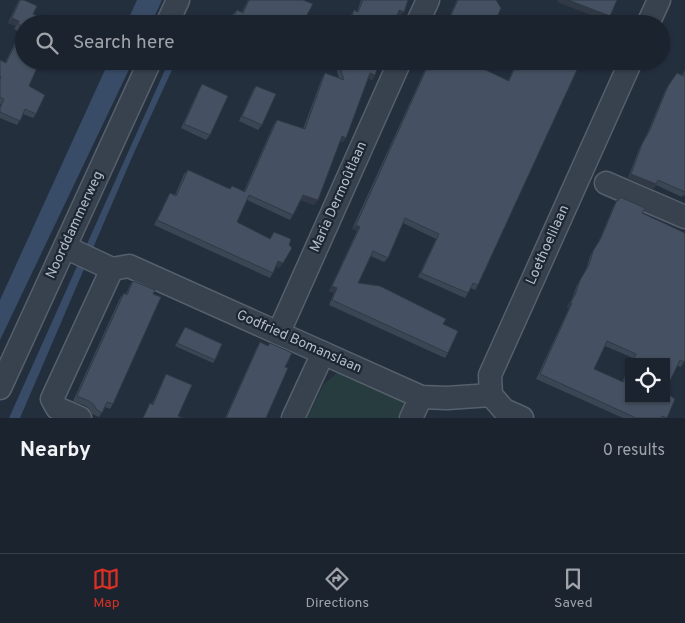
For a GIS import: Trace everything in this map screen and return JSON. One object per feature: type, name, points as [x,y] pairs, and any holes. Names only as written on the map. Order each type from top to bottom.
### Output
[{"type":"street","points":[[171,15],[178,0]]},
{"type":"street","points":[[421,15],[428,0]]},
{"type":"street","points":[[652,15],[659,0]]},
{"type":"street","name":"Noorddammerweg","points":[[0,388],[88,258],[147,70]]},
{"type":"street","name":"Maria Dermoûtlaan","points":[[279,332],[396,70]]},
{"type":"street","name":"Loethoelilaan","points":[[490,395],[490,375],[628,70]]},
{"type":"street","points":[[606,183],[685,217]]},
{"type":"street","points":[[80,418],[57,408],[52,399],[88,258]]},
{"type":"street","name":"Godfried Bomanslaan","points":[[88,258],[129,266],[421,397],[448,398],[490,395]]},
{"type":"street","points":[[293,418],[323,353]]},
{"type":"street","points":[[490,395],[504,410],[522,418]]},
{"type":"street","points":[[411,418],[421,397]]},
{"type":"green space","points":[[344,367],[402,396],[406,411],[403,418],[307,418],[324,384]]},
{"type":"water","points":[[137,0],[162,0],[155,15],[130,15]]},
{"type":"water","points":[[105,70],[129,70],[0,340],[0,300]]},
{"type":"water","points":[[165,70],[172,70],[133,155],[20,418],[9,418]]},
{"type":"building","points":[[20,0],[37,6],[33,14],[35,15],[15,15],[15,19],[12,18]]},
{"type":"building","points":[[249,0],[303,0],[313,4],[307,15],[234,15],[237,10],[243,13]]},
{"type":"building","points":[[363,0],[408,0],[404,12],[399,10],[397,15],[352,15],[354,10],[358,12]]},
{"type":"building","points":[[458,0],[496,0],[501,8],[498,15],[451,15]]},
{"type":"building","points":[[568,0],[617,0],[610,15]]},
{"type":"building","points":[[15,45],[15,70],[36,70],[29,86],[45,95],[36,114],[25,109],[20,121],[0,112],[4,99],[0,97],[0,60],[6,63]]},
{"type":"building","points":[[341,70],[377,70],[375,75],[370,73],[346,138],[342,136],[318,200],[303,195],[293,215],[249,195],[237,222],[270,239],[274,232],[291,239],[289,245],[292,248],[283,263],[278,261],[273,273],[157,220],[170,193],[176,196],[188,170],[230,189],[232,186],[245,192],[277,120],[305,129],[325,73],[344,80]]},
{"type":"building","points":[[426,70],[486,70],[509,81],[514,70],[577,70],[478,285],[473,283],[468,293],[421,273],[439,234],[405,218],[388,258],[373,251],[358,283],[380,286],[446,319],[443,324],[458,331],[448,353],[332,300],[337,288],[332,286],[360,227],[356,225]]},
{"type":"building","points":[[685,70],[685,192],[658,180],[656,184],[631,174],[668,86],[677,73],[683,76]]},
{"type":"building","points":[[202,84],[228,96],[210,135],[184,124]]},
{"type":"building","points":[[256,86],[276,94],[262,125],[242,116]]},
{"type":"building","points":[[620,197],[645,208],[642,213],[685,233],[685,360],[684,362],[680,360],[670,381],[670,358],[634,358],[636,354],[607,341],[594,369],[623,382],[625,378],[625,403],[670,403],[670,396],[675,399],[667,418],[662,416],[661,418],[636,418],[540,374],[572,303],[570,303],[580,280],[589,265],[593,251]]},
{"type":"building","points":[[133,281],[155,290],[153,294],[161,297],[113,404],[107,402],[102,413],[89,401],[77,396],[124,293],[127,295]]},
{"type":"building","points":[[185,327],[222,344],[215,360],[177,343]]},
{"type":"building","points":[[260,342],[268,346],[270,343],[292,353],[285,367],[288,368],[266,418],[226,418]]},
{"type":"building","points":[[166,374],[192,385],[178,416],[182,418],[143,418],[150,403],[153,405]]}]
